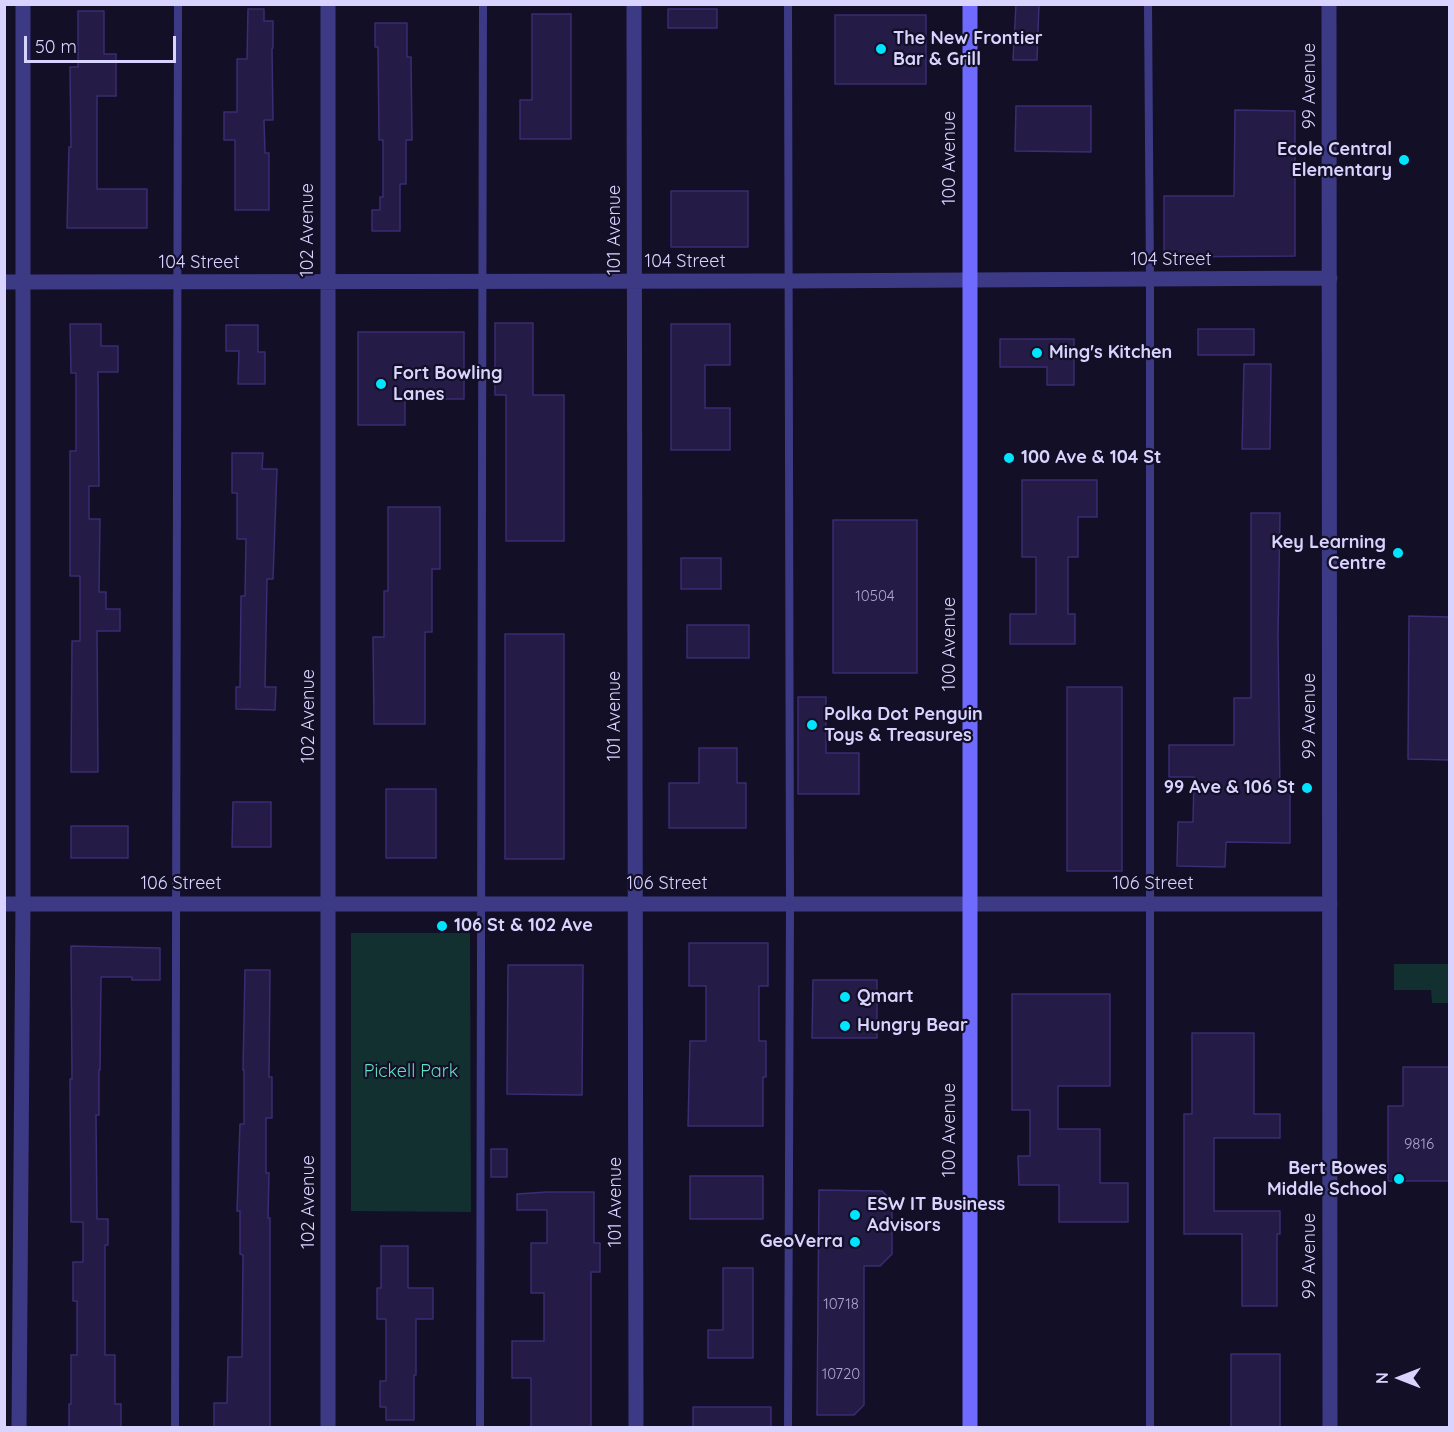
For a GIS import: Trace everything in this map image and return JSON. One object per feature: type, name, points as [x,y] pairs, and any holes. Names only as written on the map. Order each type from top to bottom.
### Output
[{"type":"main road","name":"100 Avenue","points":[[970,4],[970,1428]]},
{"type":"street","points":[[19,1428],[23,904],[23,4]]},
{"type":"street","name":"102 Avenue","points":[[328,4],[328,1428]]},
{"type":"street","name":"101 Avenue","points":[[634,4],[636,1428]]},
{"type":"street","name":"99 Avenue","points":[[1329,4],[1330,1428]]},
{"type":"street","name":"104 Street","points":[[4,282],[634,282],[1330,278]]},
{"type":"street","name":"106 Street","points":[[4,904],[1330,904]]},
{"type":"lane","points":[[175,1428],[178,4]]},
{"type":"lane","points":[[480,1428],[483,4]]},
{"type":"lane","points":[[788,4],[790,904],[788,1428]]},
{"type":"lane","points":[[1148,4],[1150,1428]]},
{"type":"green space","name":"Pickell Park","points":[[351,933],[470,933],[471,1212],[351,1211]]},
{"type":"green space","points":[[1394,964],[1449,964],[1449,1003],[1432,1003],[1431,990],[1394,990]]},
{"type":"building","points":[[1016,4],[1039,4],[1037,60],[1013,60]]},
{"type":"building","points":[[248,9],[264,9],[264,21],[273,21],[273,120],[264,120],[265,153],[269,153],[269,210],[235,210],[235,140],[224,140],[224,112],[237,112],[237,59],[247,59]]},
{"type":"building","points":[[668,9],[717,9],[717,28],[668,28]]},
{"type":"building","points":[[78,11],[104,11],[104,54],[116,54],[116,96],[97,96],[97,189],[147,189],[147,228],[67,228],[69,147],[71,147],[70,67],[78,67]]},
{"type":"building","points":[[532,14],[571,14],[571,139],[520,139],[520,100],[532,100]]},
{"type":"building","name":"The New Frontier Bar & Grill","points":[[835,15],[926,15],[926,84],[835,84]]},
{"type":"building","points":[[375,23],[407,23],[407,57],[411,57],[412,140],[406,140],[406,184],[400,184],[400,231],[372,231],[372,210],[380,210],[380,197],[383,197],[383,140],[379,140],[378,47],[375,47]]},
{"type":"building","points":[[1016,106],[1091,106],[1091,152],[1015,151]]},
{"type":"building","points":[[1235,110],[1295,111],[1295,256],[1164,257],[1164,196],[1234,196]]},
{"type":"building","points":[[671,191],[748,191],[748,247],[671,247]]},
{"type":"building","points":[[495,323],[533,323],[533,395],[564,395],[564,541],[506,541],[506,395],[495,395]]},
{"type":"building","points":[[70,324],[101,324],[101,346],[118,346],[118,372],[98,372],[99,486],[89,486],[89,519],[100,519],[99,592],[106,592],[106,609],[120,609],[120,631],[97,631],[98,772],[71,772],[72,641],[80,641],[80,576],[70,576],[70,451],[76,451],[76,373],[71,373]]},
{"type":"building","points":[[671,324],[730,324],[730,365],[705,365],[705,408],[730,408],[730,450],[671,450]]},
{"type":"building","points":[[226,325],[258,325],[258,352],[265,352],[265,384],[238,384],[239,351],[226,351]]},
{"type":"building","points":[[1198,329],[1254,329],[1254,355],[1198,355]]},
{"type":"building","points":[[358,332],[464,332],[464,399],[405,399],[405,425],[358,425]]},
{"type":"building","name":"Ming's Kitchen","points":[[1000,339],[1074,339],[1074,385],[1047,385],[1047,367],[1000,367]]},
{"type":"building","points":[[1244,364],[1271,364],[1270,449],[1242,449]]},
{"type":"building","points":[[232,453],[263,453],[262,469],[277,469],[273,579],[267,579],[265,687],[276,687],[275,710],[236,709],[236,687],[240,687],[241,596],[245,596],[246,539],[237,539],[237,493],[232,493]]},
{"type":"building","points":[[1022,480],[1097,480],[1097,517],[1078,517],[1078,557],[1068,557],[1068,614],[1075,614],[1075,644],[1010,644],[1010,614],[1036,614],[1036,557],[1022,557]]},
{"type":"building","points":[[388,507],[440,507],[440,569],[432,569],[432,632],[425,632],[425,724],[374,724],[373,637],[384,637],[384,591],[388,591]]},
{"type":"building","points":[[1251,513],[1280,513],[1278,636],[1280,793],[1290,793],[1290,843],[1226,842],[1225,867],[1177,866],[1178,822],[1193,822],[1194,777],[1169,777],[1169,745],[1234,745],[1234,698],[1251,698]]},
{"type":"building","points":[[833,520],[917,520],[917,673],[833,673]]},
{"type":"building","points":[[681,558],[721,558],[721,589],[681,589]]},
{"type":"building","points":[[1409,616],[1449,617],[1449,760],[1408,759]]},
{"type":"building","points":[[687,625],[749,625],[749,658],[687,658]]},
{"type":"building","points":[[505,634],[564,634],[564,859],[505,859]]},
{"type":"building","points":[[1067,687],[1122,687],[1122,871],[1067,871]]},
{"type":"building","name":"Polka Dot Penguin Toys & Treasures","points":[[798,697],[826,697],[826,753],[859,753],[859,794],[798,794]]},
{"type":"building","points":[[699,748],[737,748],[737,783],[746,783],[746,828],[669,828],[669,783],[699,783]]},
{"type":"building","points":[[386,789],[436,789],[436,858],[386,858]]},
{"type":"building","points":[[233,802],[271,802],[271,847],[232,847]]},
{"type":"building","points":[[71,826],[128,826],[128,858],[71,858]]},
{"type":"building","points":[[689,943],[768,943],[768,986],[759,986],[759,1041],[766,1041],[763,1126],[688,1126],[690,1041],[706,1041],[706,986],[689,986]]},
{"type":"building","points":[[71,946],[160,948],[160,980],[101,977],[99,1115],[96,1115],[97,1219],[108,1219],[108,1245],[105,1245],[105,1355],[115,1355],[115,1404],[121,1404],[121,1428],[69,1428],[71,1355],[77,1355],[77,1301],[73,1301],[73,1262],[83,1262],[83,1222],[71,1222]]},
{"type":"building","points":[[508,965],[583,965],[582,1095],[507,1094]]},
{"type":"building","points":[[245,970],[270,970],[269,1077],[272,1077],[272,1118],[266,1118],[266,1173],[269,1173],[268,1218],[270,1218],[270,1428],[214,1428],[214,1403],[227,1403],[228,1357],[242,1357],[243,1255],[240,1254],[240,1211],[237,1211],[240,1124],[244,1124]]},
{"type":"building","points":[[813,980],[877,980],[877,1038],[812,1038]]},
{"type":"building","points":[[1012,994],[1110,994],[1110,1086],[1058,1086],[1058,1129],[1100,1129],[1100,1183],[1128,1183],[1128,1222],[1059,1222],[1059,1185],[1019,1185],[1018,1156],[1030,1156],[1030,1110],[1012,1110]]},
{"type":"building","points":[[1192,1033],[1254,1033],[1254,1114],[1280,1114],[1280,1138],[1214,1138],[1214,1211],[1280,1211],[1280,1234],[1277,1234],[1277,1306],[1242,1306],[1242,1234],[1184,1234],[1184,1114],[1192,1114]]},
{"type":"building","points":[[1403,1067],[1449,1067],[1449,1181],[1388,1181],[1388,1106],[1403,1106]]},
{"type":"building","points":[[491,1149],[507,1149],[507,1177],[491,1177]]},
{"type":"building","points":[[690,1176],[763,1176],[763,1219],[690,1219]]},
{"type":"building","points":[[819,1190],[882,1191],[892,1201],[892,1254],[880,1266],[864,1266],[864,1405],[854,1415],[817,1415]]},
{"type":"building","points":[[594,1192],[594,1243],[600,1243],[600,1272],[591,1272],[591,1428],[531,1428],[531,1378],[512,1378],[512,1341],[544,1341],[544,1293],[531,1293],[531,1243],[547,1243],[547,1210],[517,1210],[517,1194]]},
{"type":"building","points":[[381,1246],[408,1246],[408,1288],[433,1288],[433,1319],[416,1319],[414,1420],[386,1420],[386,1407],[380,1407],[380,1381],[386,1381],[386,1319],[377,1319],[377,1288],[381,1288]]},
{"type":"building","points":[[723,1268],[753,1268],[753,1358],[708,1358],[708,1330],[723,1330]]},
{"type":"building","points":[[1231,1354],[1280,1354],[1280,1428],[1231,1428]]},
{"type":"building","points":[[693,1407],[771,1407],[771,1428],[693,1428]]},
{"type":"place","name":"The New Frontier Bar & Grill","points":[[881,49]]},
{"type":"place","name":"Ecole Central Elementary","points":[[1404,160]]},
{"type":"place","name":"Ming's Kitchen","points":[[1037,353]]},
{"type":"place","name":"Fort Bowling Lanes","points":[[381,384]]},
{"type":"place","name":"100 Ave & 104 St","points":[[1009,458]]},
{"type":"place","name":"Key Learning Centre","points":[[1398,553]]},
{"type":"place","name":"Polka Dot Penguin Toys & Treasures","points":[[812,725]]},
{"type":"place","name":"99 Ave & 106 St","points":[[1307,788]]},
{"type":"place","name":"106 St & 102 Ave","points":[[442,926]]},
{"type":"place","name":"Qmart","points":[[845,997]]},
{"type":"place","name":"Hungry Bear","points":[[845,1026]]},
{"type":"place","name":"Bert Bowes Middle School","points":[[1399,1179]]},
{"type":"place","name":"ESW IT Business Advisors","points":[[855,1215]]},
{"type":"place","name":"GeoVerra","points":[[855,1242]]}]
